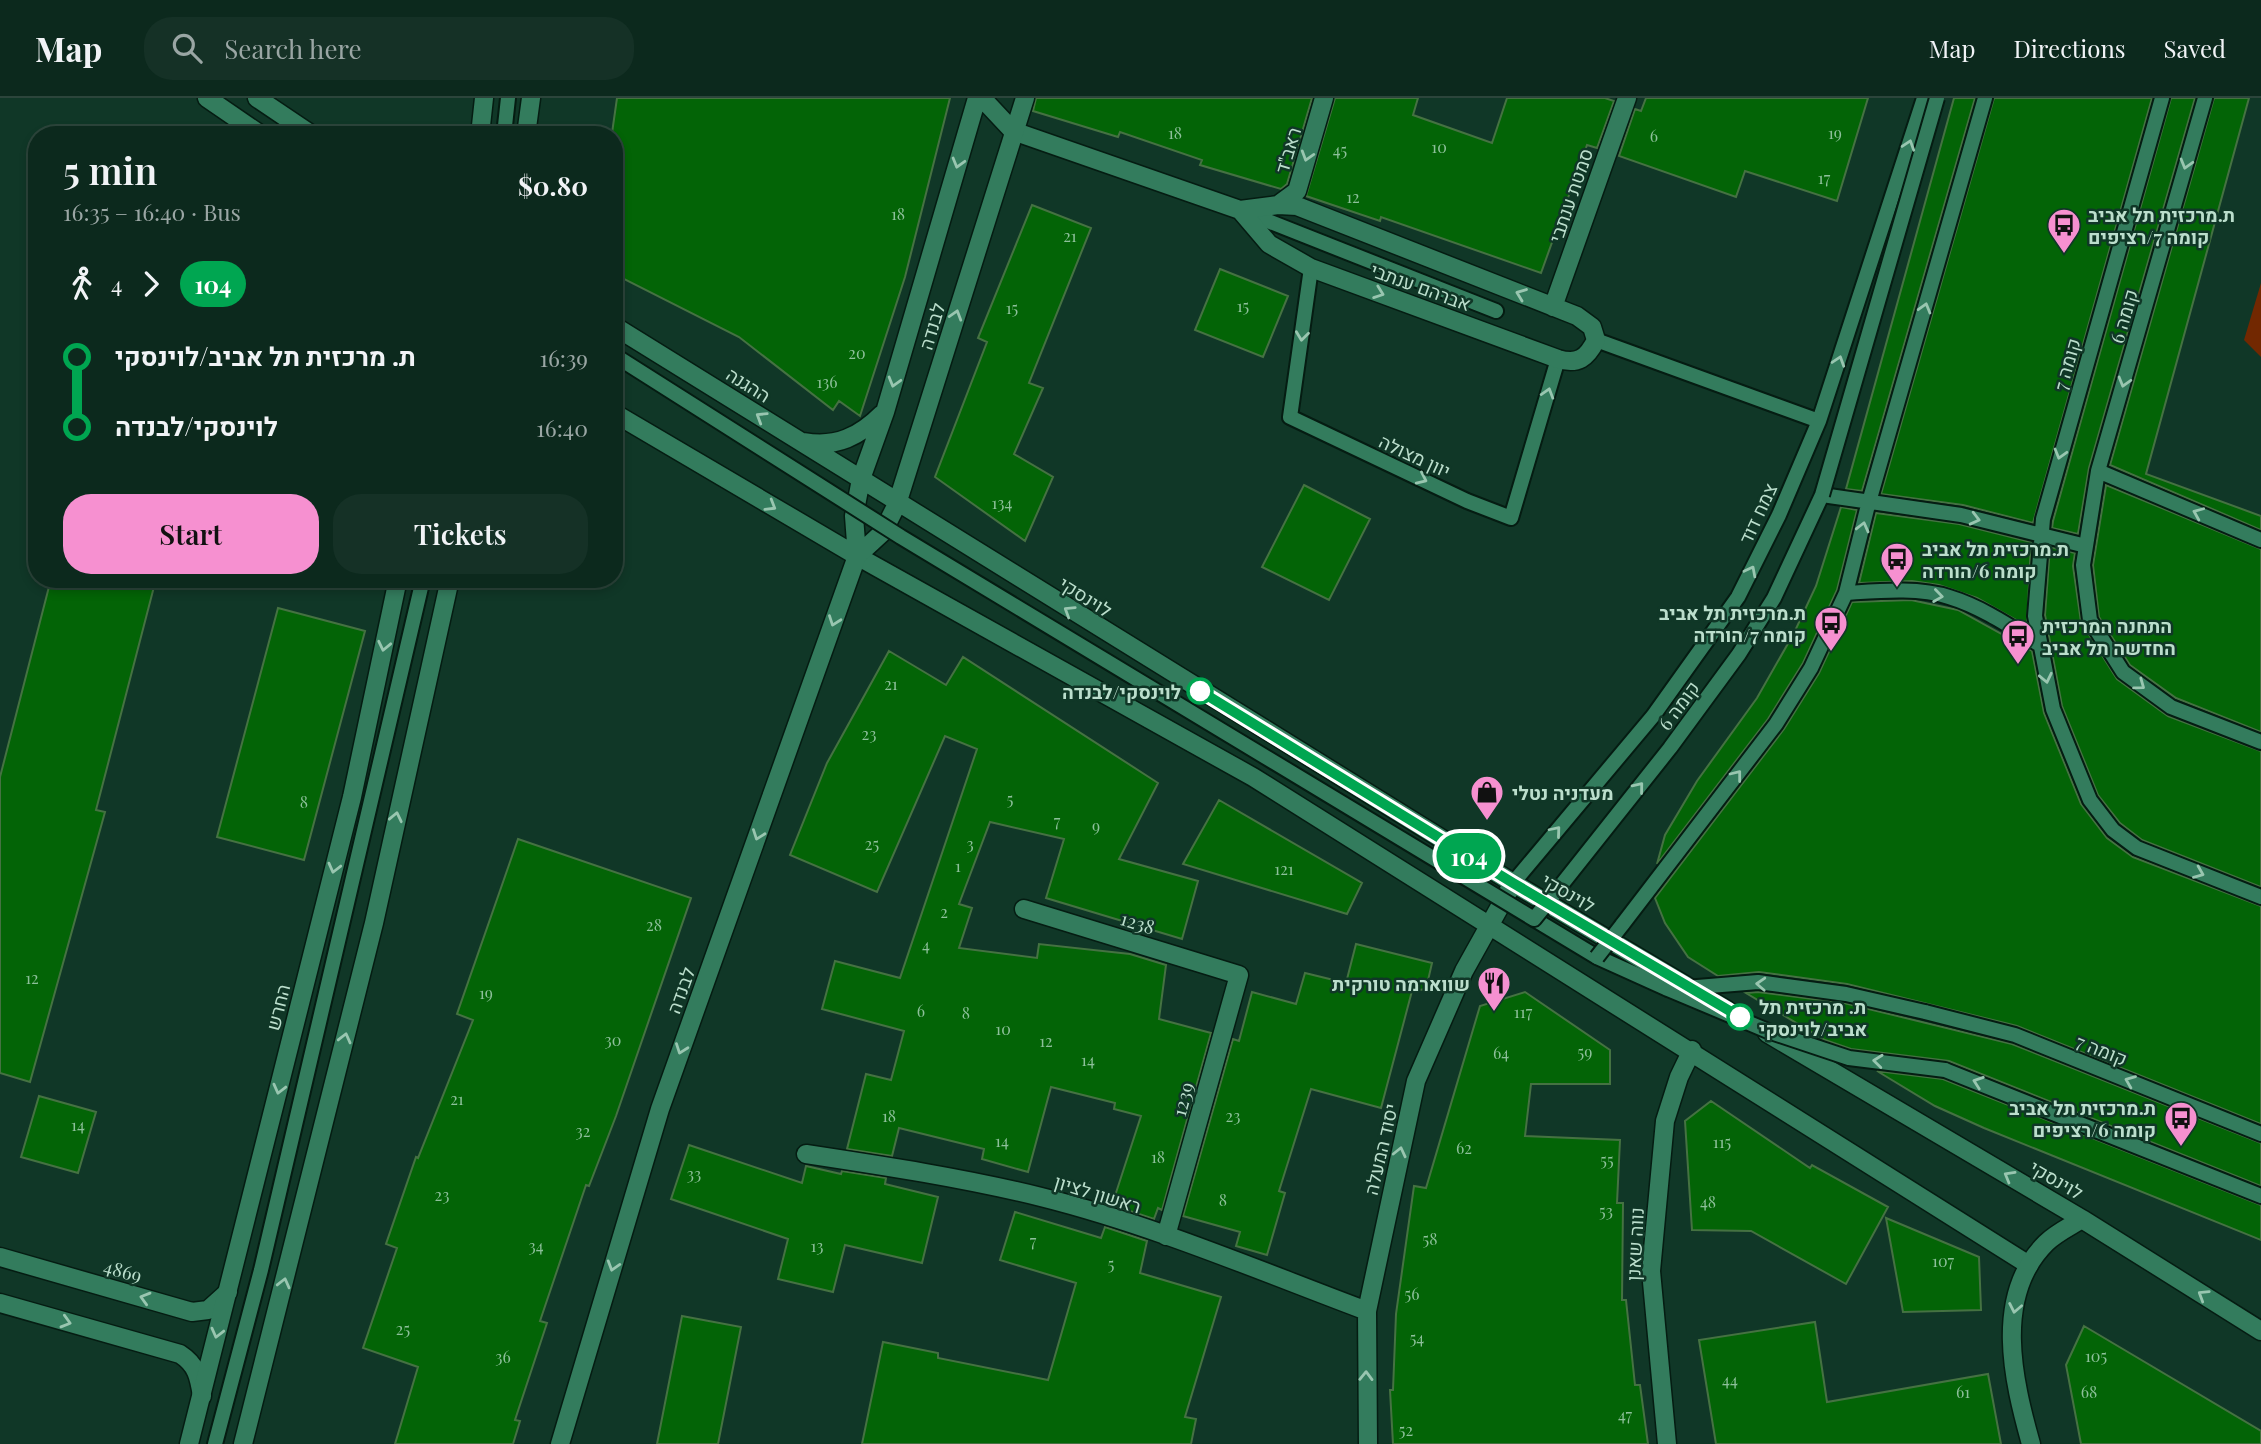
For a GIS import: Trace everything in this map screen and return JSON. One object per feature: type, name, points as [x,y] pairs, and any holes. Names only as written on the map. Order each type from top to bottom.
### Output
[{"type":"street","points":[[207,98],[248,126]]},
{"type":"street","points":[[257,98],[299,126]]},
{"type":"street","points":[[481,126],[484,98]]},
{"type":"street","points":[[527,126],[531,98]]},
{"type":"street","points":[[979,98],[1013,131]]},
{"type":"street","name":"לבנדה","points":[[560,1444],[660,1109],[857,556],[853,516],[861,479],[885,412],[979,98]]},
{"type":"street","points":[[1013,131],[1014,98]]},
{"type":"street","name":"לבנדה","points":[[857,556],[883,532],[897,504],[1025,98]]},
{"type":"street","name":"ראב\"ד","points":[[1278,205],[1297,191],[1324,98]]},
{"type":"street","name":"סמטת ענתבי","points":[[1553,307],[1627,98]]},
{"type":"street","name":"אברהם ענתבי","points":[[1013,131],[1240,210],[1278,205],[1297,206],[1577,316],[1592,327],[1596,340],[1589,355],[1581,360],[1569,363],[1558,359],[1311,268],[1269,244],[1240,210]]},
{"type":"street","name":"ההגנה","points":[[623,332],[861,479]]},
{"type":"street","points":[[801,441],[818,445],[847,440],[860,434],[885,412]]},
{"type":"street","points":[[623,418],[857,556],[1253,777],[2029,1265]]},
{"type":"street","name":"לוינסקי","points":[[861,479],[897,504],[1513,883],[2082,1219],[2261,1331]]},
{"type":"street","name":"החרש","points":[[189,1444],[352,797],[396,588]]},
{"type":"street","points":[[243,1444],[374,923],[448,588]]},
{"type":"street","name":"יסוד המעלה","points":[[1368,1444],[1367,1311],[1416,1081],[1487,925],[1513,883]]},
{"type":"street","name":"1238","points":[[1024,909],[1239,975]]},
{"type":"street","name":"1239","points":[[1166,1236],[1239,975]]},
{"type":"street","name":"נווה שאנן","points":[[1667,1444],[1651,1271],[1665,1121],[1679,1077],[1692,1051]]},
{"type":"street","name":"ראשון לציון","points":[[806,1154],[915,1171],[1042,1197],[1166,1236],[1367,1311]]},
{"type":"street","points":[[2031,1444],[2011,1343],[2013,1310],[2029,1265],[2047,1242],[2082,1219]]},
{"type":"street","name":"4869","points":[[0,1257],[192,1312],[208,1310],[228,1292]]},
{"type":"street","points":[[0,1303],[180,1354],[191,1361],[197,1372],[202,1396]]},
{"type":"lane","points":[[504,126],[508,98]]},
{"type":"lane","name":"צמח דוד","points":[[1513,883],[1653,716],[1738,597],[1779,515],[1819,421],[1924,98]]},
{"type":"lane","name":"קומה 6","points":[[1534,919],[1670,748],[1739,654],[1774,598],[1822,495],[1937,98]]},
{"type":"lane","points":[[1597,957],[1776,724],[1811,668],[1846,593],[1984,98]]},
{"type":"lane","name":"קומה 7","points":[[2162,98],[2043,519],[2035,616],[2053,709],[2090,800],[2113,830],[2137,848],[2261,897]]},
{"type":"lane","name":"קומה 6","points":[[2205,98],[2098,471],[2083,565],[2090,620],[2123,673],[2171,707],[2261,742]]},
{"type":"lane","points":[[1240,210],[1496,311]]},
{"type":"lane","name":"יוון מצולה","points":[[1311,268],[1290,417],[1467,501],[1511,517],[1558,359]]},
{"type":"lane","name":"אברהם ענתבי","points":[[1596,340],[1819,421]]},
{"type":"lane","points":[[623,361],[901,537],[1597,957],[1768,1031],[1849,1058],[1945,1070],[2261,1196]]},
{"type":"lane","points":[[2098,471],[2261,540]]},
{"type":"lane","points":[[1822,495],[1961,515],[2086,546]]},
{"type":"lane","points":[[216,1439],[261,1270],[421,588]]},
{"type":"lane","points":[[1846,593],[1884,591],[1947,596],[1992,615],[2040,645]]},
{"type":"lane","name":"קומה 7","points":[[1668,989],[1758,982],[1846,994],[1924,1012],[2015,1035],[2261,1135]]},
{"type":"shaded area","points":[[2261,283],[2261,357],[2244,340]]},
{"type":"building","points":[[617,98],[950,98],[905,277],[860,416],[839,401],[833,410],[739,337],[623,279],[623,126],[613,126]]},
{"type":"building","points":[[1036,98],[1312,98],[1287,184],[1281,189],[1200,165],[1202,160],[1120,132],[1118,137],[1033,111]]},
{"type":"building","points":[[1335,98],[1418,98],[1413,115],[1492,143],[1507,98],[1605,98],[1614,101],[1597,148],[1587,145],[1541,273],[1381,217],[1380,221],[1306,196]]},
{"type":"building","points":[[1646,98],[1868,98],[1837,201],[1745,171],[1736,197],[1619,156],[1635,109],[1641,111]]},
{"type":"building","points":[[1954,98],[1975,98],[1862,491],[1846,489]]},
{"type":"building","points":[[1994,98],[2152,98],[2033,523],[1963,505],[1881,494]]},
{"type":"building","points":[[2171,98],[2195,98],[2089,468],[2078,534],[2052,528],[2053,521]]},
{"type":"building","points":[[2214,98],[2249,98],[2146,474],[2261,516],[2261,530],[2110,465]]},
{"type":"building","points":[[1032,205],[1091,228],[1029,383],[1043,388],[1014,454],[1053,477],[1025,541],[935,477],[987,342],[978,338]]},
{"type":"building","points":[[1220,269],[1288,296],[1263,357],[1195,330]]},
{"type":"building","points":[[1304,485],[1370,519],[1329,600],[1262,567]]},
{"type":"building","points":[[2106,485],[2261,549],[2261,732],[2176,698],[2130,665],[2099,617],[2093,565]]},
{"type":"building","points":[[1841,507],[1857,510],[1837,590],[1803,663],[1768,719],[1657,864],[1665,835],[1697,781],[1757,698],[1794,633],[1816,586]]},
{"type":"building","points":[[1876,513],[1959,524],[2031,542],[2027,626],[1977,598],[1939,585],[1912,581],[1859,583]]},
{"type":"building","points":[[2050,547],[2075,553],[2073,566],[2081,622],[2117,679],[2168,716],[2261,751],[2261,887],[2142,840],[2120,823],[2098,795],[2062,706],[2045,615]]},
{"type":"building","points":[[49,588],[154,588],[96,810],[105,812],[30,1082],[0,1073],[0,777]]},
{"type":"building","points":[[1911,600],[1958,610],[2032,651],[2044,713],[2081,804],[2107,838],[2133,857],[2261,906],[2261,1124],[2017,1026],[1847,984],[1759,972],[1718,976],[1688,957],[1665,923],[1655,898],[1784,729],[1819,673],[1852,602]]},
{"type":"building","points":[[278,608],[365,631],[304,860],[217,837]]},
{"type":"building","points":[[889,651],[946,685],[963,657],[1158,783],[1119,859],[1198,881],[1182,939],[1046,898],[1064,839],[990,822],[959,904],[972,908],[959,948],[1037,958],[1039,944],[1130,954],[1166,965],[1159,1019],[1211,1033],[1162,1210],[1158,1208],[1154,1219],[1112,1205],[1141,1116],[1114,1109],[1115,1103],[1051,1087],[1028,1172],[982,1159],[984,1149],[899,1128],[892,1156],[847,1149],[866,1074],[891,1080],[904,1031],[822,1009],[835,961],[900,978],[977,749],[945,736],[877,892],[790,855],[827,763]]},
{"type":"building","points":[[1219,800],[1362,883],[1347,914],[1183,864]]},
{"type":"building","points":[[518,839],[691,898],[616,1116],[589,1186],[586,1185],[540,1321],[547,1323],[515,1420],[520,1421],[513,1444],[395,1444],[418,1367],[363,1348],[397,1248],[386,1244],[416,1157],[418,1158],[473,1020],[457,1014]]},
{"type":"building","points":[[1356,944],[1432,963],[1426,989],[1412,991],[1381,1108],[1311,1089],[1279,1191],[1285,1193],[1267,1255],[1236,1246],[1240,1232],[1183,1216],[1233,1039],[1239,1041],[1252,992],[1296,1004],[1305,973],[1346,983]]},
{"type":"building","points":[[1525,992],[1610,1050],[1610,1084],[1531,1084],[1525,1136],[1620,1140],[1617,1203],[1623,1203],[1622,1300],[1626,1300],[1635,1385],[1640,1385],[1648,1444],[1393,1444],[1390,1390],[1393,1390],[1396,1314],[1414,1186],[1426,1188],[1480,1006]]},
{"type":"building","points":[[1758,992],[1844,1003],[2012,1044],[2261,1143],[2261,1186],[1949,1061],[1851,1049],[1825,1040],[1746,993]]},
{"type":"building","points":[[1877,1071],[1943,1079],[2261,1205],[2261,1240],[1984,1128],[1935,1106]]},
{"type":"building","points":[[39,1096],[96,1112],[78,1173],[21,1157]]},
{"type":"building","points":[[1711,1101],[1810,1168],[1812,1165],[1888,1207],[1846,1284],[1751,1231],[1692,1230],[1685,1121]]},
{"type":"building","points":[[689,1145],[802,1183],[806,1166],[841,1174],[842,1171],[886,1178],[885,1184],[938,1197],[922,1263],[845,1245],[833,1292],[778,1279],[788,1239],[671,1199]]},
{"type":"building","points":[[1015,1212],[1101,1238],[1105,1227],[1147,1241],[1140,1273],[1221,1297],[1185,1417],[1196,1419],[1191,1444],[862,1444],[883,1342],[938,1353],[938,1358],[1048,1380],[1076,1283],[1000,1260]]},
{"type":"building","points":[[1886,1218],[1979,1257],[1981,1310],[1903,1312]]},
{"type":"building","points":[[682,1316],[741,1327],[718,1444],[657,1444]]},
{"type":"building","points":[[1815,1322],[1827,1402],[1988,1374],[2001,1444],[1716,1444],[1699,1340]]},
{"type":"building","points":[[2084,1326],[2261,1431],[2261,1444],[2081,1444],[2066,1365]]},
{"type":"bus line","name":"104","points":[[1200,691],[1513,883],[1740,1017]]},
{"type":"place","name":"ת.מרכזית תל אביב קומה 7/רציפים","points":[[2064,255]]},
{"type":"place","name":"ת.מרכזית תל אביב קומה 6/הורדה","points":[[1897,589]]},
{"type":"place","name":"ת.מרכזית תל אביב קומה 7/הורדה","points":[[1831,653]]},
{"type":"place","name":"התחנה המרכזית החדשה תל אביב","points":[[2018,666]]},
{"type":"place","name":"לוינסקי/לבנדה","points":[[1200,691]]},
{"type":"place","name":"מעדניה נטלי","points":[[1487,822]]},
{"type":"place","name":"שווארמה טורקית","points":[[1494,1013]]},
{"type":"place","name":"ת. מרכזית תל אביב/לוינסקי","points":[[1740,1017]]},
{"type":"place","name":"ת.מרכזית תל אביב קומה 6/רציפים","points":[[2181,1148]]}]
